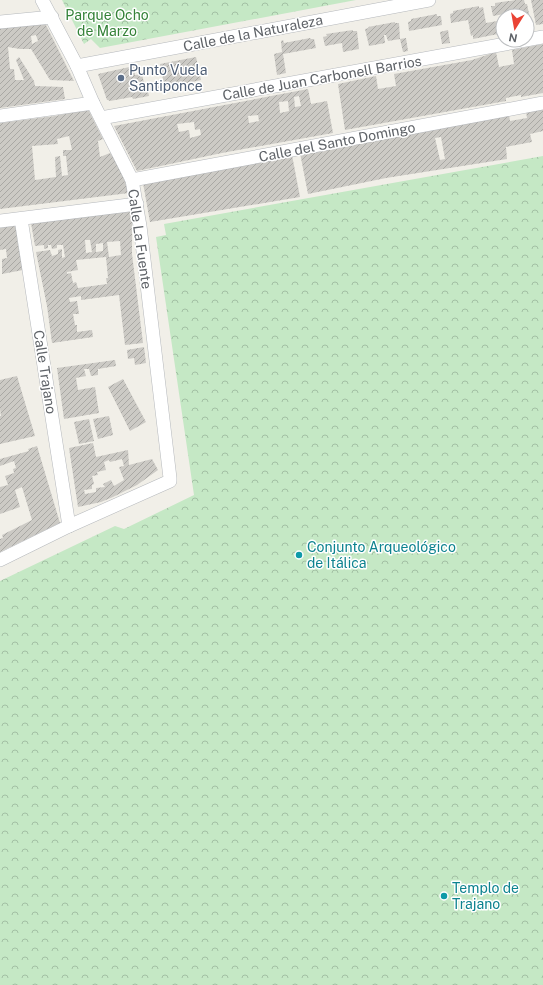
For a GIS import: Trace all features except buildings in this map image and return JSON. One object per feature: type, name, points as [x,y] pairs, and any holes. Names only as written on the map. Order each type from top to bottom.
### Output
[{"type":"street","name":"Calle La Fuente","points":[[42,0],[77,66],[93,103],[102,118],[132,180],[137,204],[170,478],[170,481],[69,526]]},
{"type":"street","name":"Calle de la Naturaleza","points":[[77,66],[429,0]]},
{"type":"street","points":[[0,22],[52,17]]},
{"type":"street","name":"Calle de Juan Carbonell Barrios","points":[[102,118],[543,38]]},
{"type":"street","points":[[0,116],[93,103]]},
{"type":"street","name":"Calle del Santo Domingo","points":[[132,180],[543,103]]},
{"type":"street","points":[[0,221],[137,204]]},
{"type":"street","name":"Calle Trajano","points":[[21,219],[69,526]]},
{"type":"street","points":[[0,560],[69,526]]},
{"type":"green space","name":"Parque Ocho de Marzo","points":[[62,0],[356,0],[100,48],[91,39],[84,44]]},
{"type":"green space","name":"Conjunto Arqueológico de Itálica","points":[[543,156],[543,985],[0,985],[0,581],[115,526],[124,529],[194,495],[156,237],[166,235],[164,224]]},
{"type":"place","name":"Punto Vuela Santiponce","points":[[121,78]]},
{"type":"place","name":"Conjunto Arqueológico de Itálica","points":[[299,555]]},
{"type":"place","name":"Templo de Trajano","points":[[444,896]]}]
